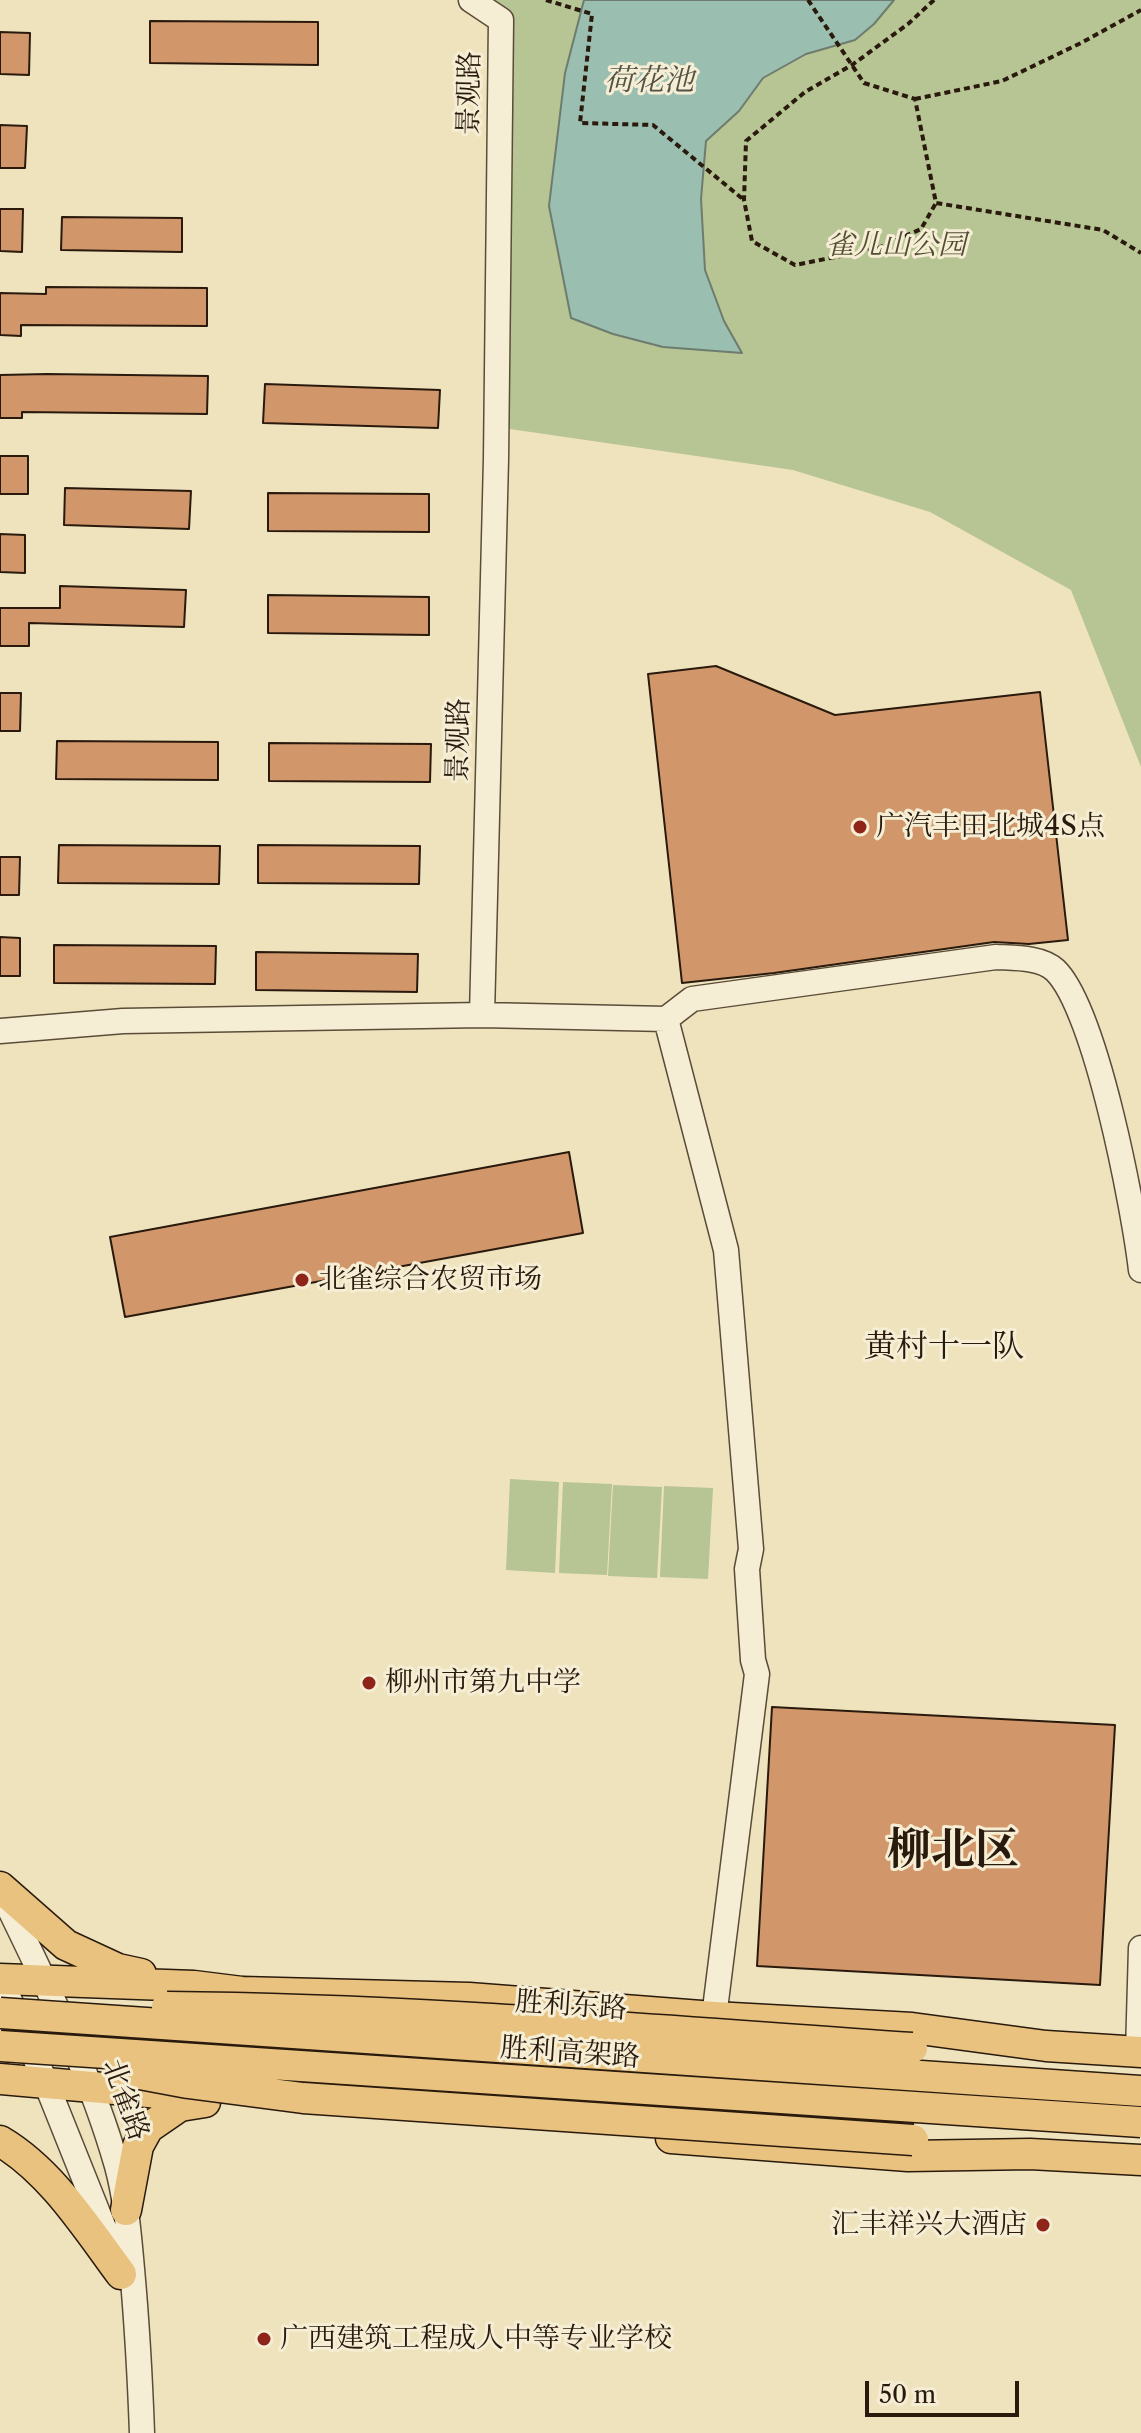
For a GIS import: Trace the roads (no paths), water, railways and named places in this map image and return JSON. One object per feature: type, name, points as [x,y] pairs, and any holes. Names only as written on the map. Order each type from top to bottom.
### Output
[{"type":"main road","points":[[0,1888],[66,1945],[118,1969],[194,1986]]},
{"type":"main road","name":"胜利东路","points":[[0,1979],[194,1986],[242,1992],[469,1998],[714,2017],[912,2028],[1046,2046],[1140,2052]]},
{"type":"main road","points":[[0,2012],[109,2007],[265,2008],[457,2016],[912,2048],[1046,2046]]},
{"type":"main road","name":"胜利高架路","points":[[0,2012],[1141,2091]]},
{"type":"main road","points":[[0,2047],[188,2083],[303,2098],[913,2140],[1030,2154],[1141,2160]]},
{"type":"main road","name":"胜利高架路","points":[[0,2047],[1141,2122]]},
{"type":"main road","points":[[0,2079],[908,2156],[1030,2154]]},
{"type":"main road","points":[[126,2210],[138,2146],[148,2128],[180,2106],[225,2098]]},
{"type":"main road","points":[[0,2141],[21,2153],[72,2207],[121,2274]]},
{"type":"street","name":"景观路","points":[[471,0],[501,20],[496,427],[482,1015]]},
{"type":"street","points":[[0,1031],[123,1021],[482,1015],[666,1019],[692,999],[996,957],[1027,959],[1054,969],[1074,998],[1092,1047],[1116,1136],[1141,1270]]},
{"type":"street","points":[[666,1019],[726,1250],[751,1549],[747,1569],[753,1660],[757,1674],[714,2017]]},
{"type":"street","name":"北雀路","points":[[0,1888],[90,2089],[117,2167],[126,2210],[140,2347],[142,2433]]},
{"type":"street","points":[[1140,2052],[1141,1948]]},
{"type":"street","name":"北雀路","points":[[0,1979],[46,2083],[121,2274],[140,2347]]},
{"type":"water","name":"荷花池","points":[[584,0],[894,0],[874,24],[855,40],[806,54],[763,78],[739,111],[706,141],[701,199],[705,270],[724,321],[742,353],[663,347],[613,334],[571,318],[549,206],[565,73]]},
{"type":"place","name":"广汽丰田北城4S点","points":[[860,827]]},
{"type":"place","name":"北雀综合农贸市场","points":[[302,1280]]},
{"type":"place","name":"柳州市第九中学","points":[[369,1683]]},
{"type":"place","name":"汇丰祥兴大酒店","points":[[1043,2225]]},
{"type":"place","name":"广西建筑工程成人中等专业学校","points":[[264,2339]]},
{"type":"district","name":"黄村十一队","points":[[944,1348]]},
{"type":"district","name":"柳北区","points":[[953,1851]]},
{"type":"park label","name":"雀儿山公园","points":[[896,246]]}]
